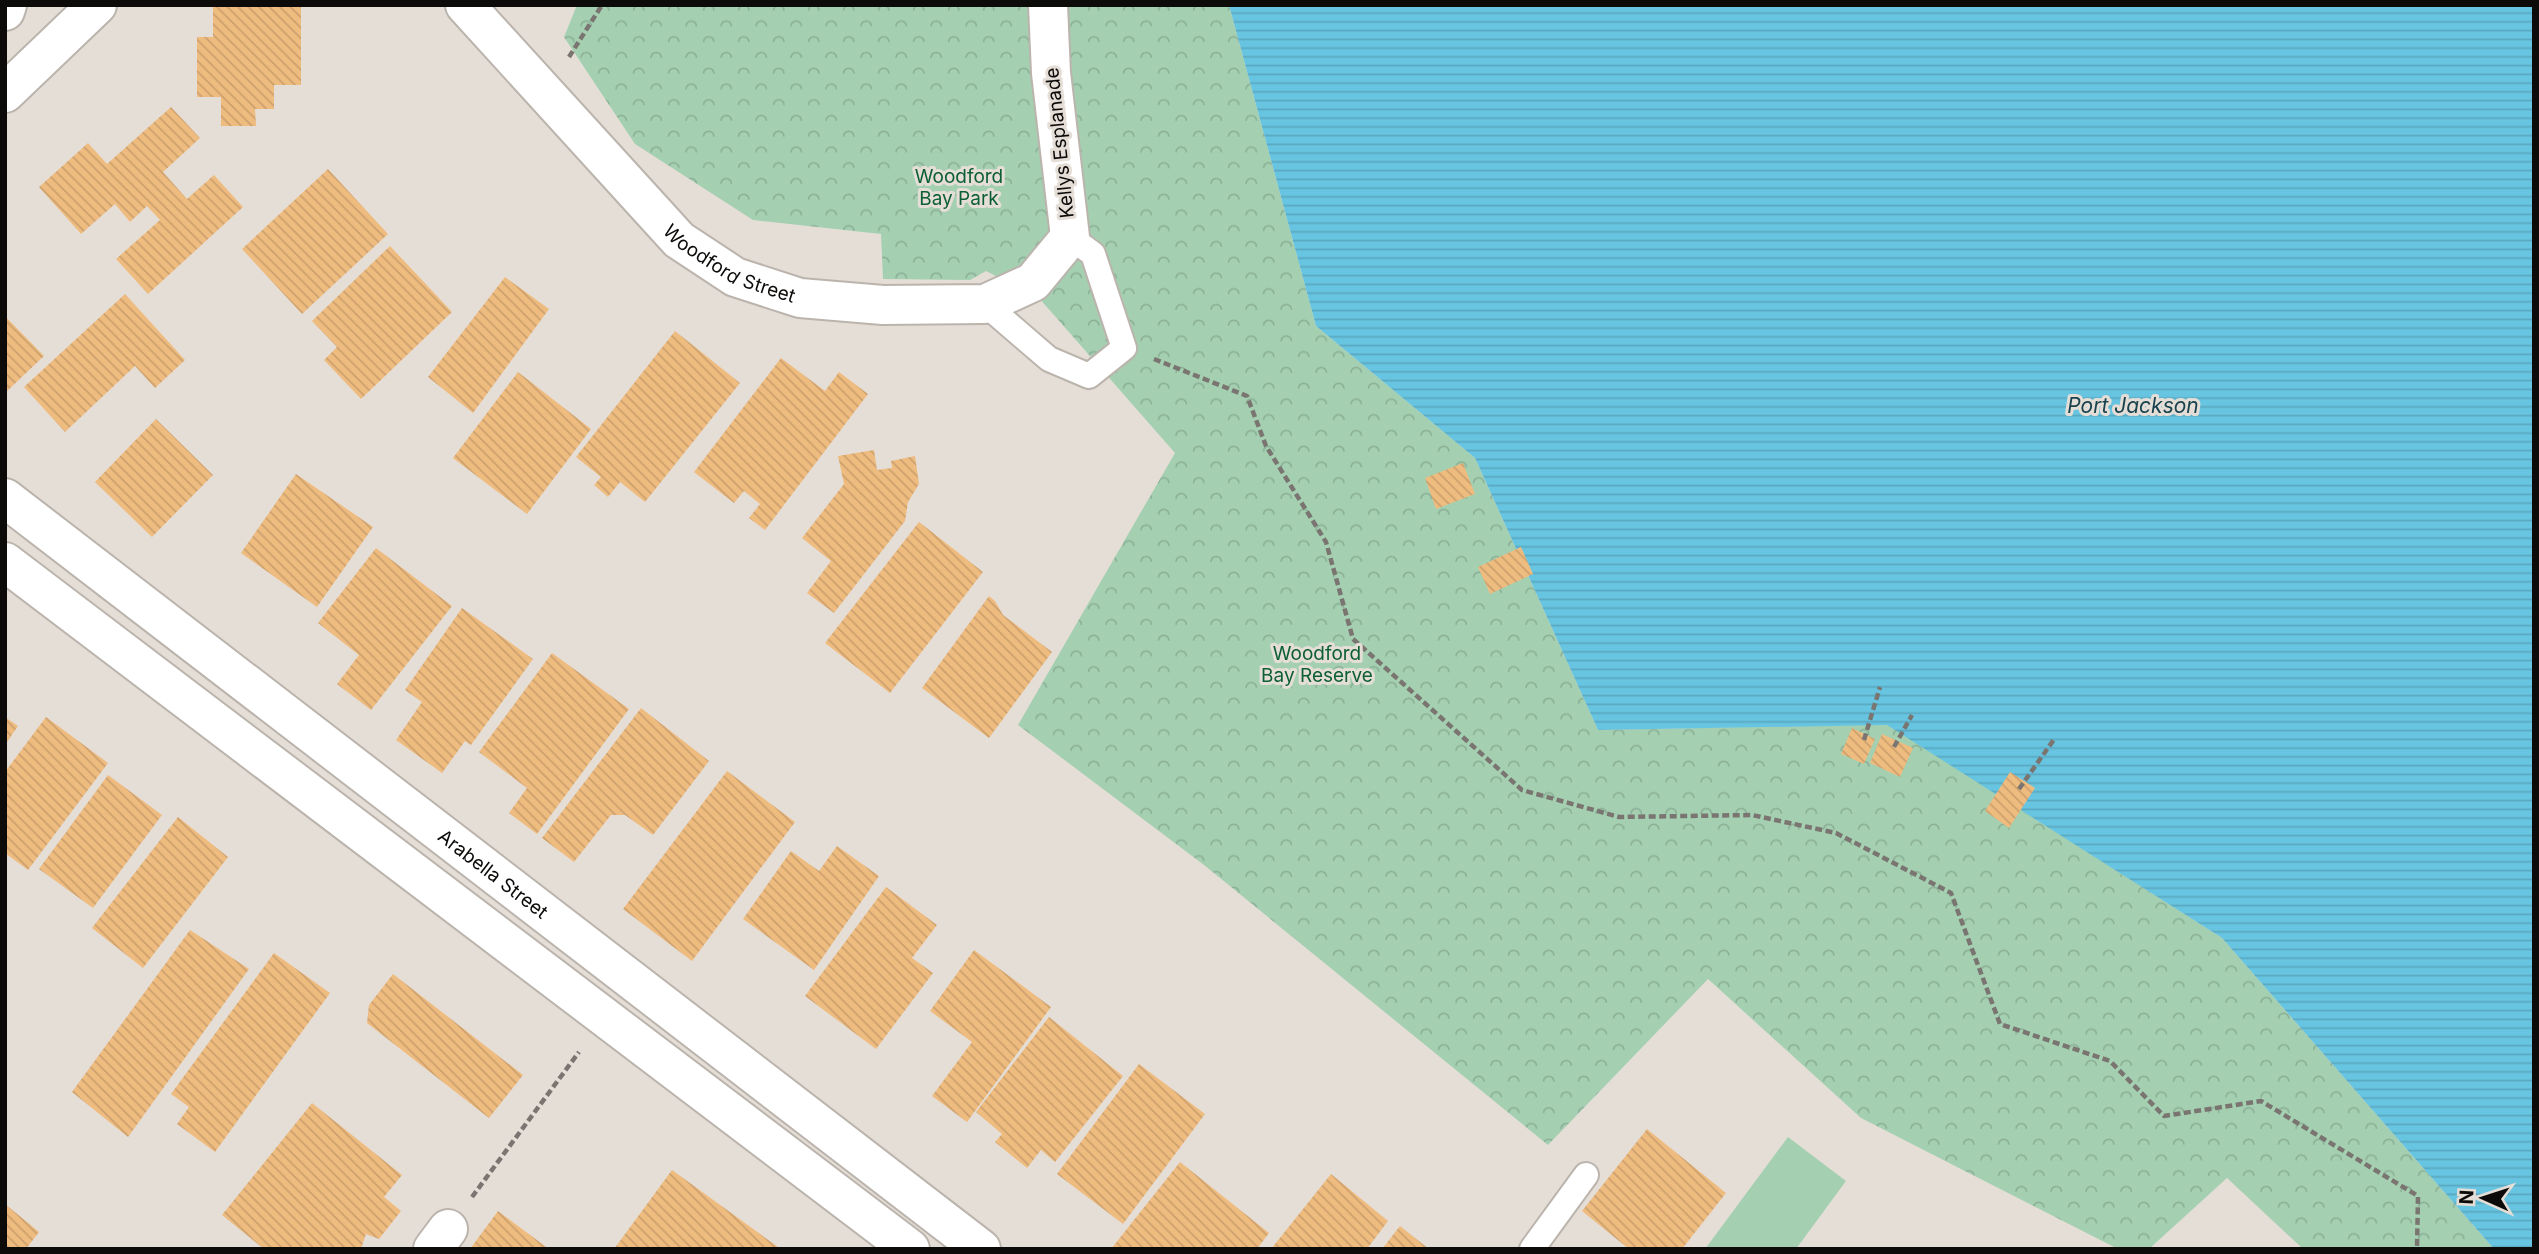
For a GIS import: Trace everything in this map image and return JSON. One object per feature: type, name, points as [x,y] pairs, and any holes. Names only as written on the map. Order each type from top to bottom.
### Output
[{"type":"street","points":[[5,11],[6,5]]},
{"type":"street","points":[[5,93],[97,5]]},
{"type":"street","name":"Woodford Street","points":[[465,5],[679,240],[735,277],[800,298],[883,305],[985,304],[1032,282],[1070,237]]},
{"type":"street","name":"Kellys Esplanade","points":[[1048,5],[1051,73],[1070,237]]},
{"type":"street","name":"Arabella Street","points":[[5,498],[981,1249]]},
{"type":"street","points":[[5,562],[910,1249]]},
{"type":"lane","name":"Kellys Esplanade","points":[[1070,237],[1093,254],[1124,348]]},
{"type":"lane","points":[[985,304],[1049,359],[1089,376],[1124,348]]},
{"type":"lane","points":[[1532,1249],[1586,1175]]},
{"type":"path","points":[[546,93],[602,5]]},
{"type":"path","points":[[1124,348],[1247,396],[1266,446],[1326,542],[1353,639],[1522,790],[1619,817],[1752,815],[1836,833],[1951,893],[2000,1024],[2110,1061],[2164,1116],[2261,1101],[2418,1196],[2417,1249]]},
{"type":"path","points":[[1864,740],[1880,687]]},
{"type":"path","points":[[1894,747],[1912,715]]},
{"type":"path","points":[[2019,789],[2055,738]]},
{"type":"path","points":[[441,1239],[584,1046]]},
{"type":"green space","name":"Woodford Bay Reserve","points":[[577,5],[1229,5],[1316,326],[1475,458],[1598,730],[1887,724],[2222,938],[2494,1249],[2303,1249],[2227,1178],[2149,1249],[2118,1249],[1861,1118],[1708,979],[1548,1145],[1204,865],[1018,725],[1175,453],[1039,298],[986,271],[970,280],[883,279],[881,234],[753,220],[635,144],[564,37]]},
{"type":"green space","points":[[1788,1137],[1846,1181],[1796,1249],[1705,1249]]},
{"type":"water","name":"Port Jackson","points":[[1229,5],[2534,5],[2534,1249],[2494,1249],[2222,938],[1887,725],[1598,730],[1475,458],[1316,326]]},
{"type":"building","points":[[213,5],[301,5],[301,85],[274,85],[274,109],[255,109],[256,126],[221,126],[221,97],[197,97],[197,37],[213,37]]},
{"type":"building","points":[[171,107],[200,138],[163,172],[187,199],[214,175],[243,207],[148,294],[116,259],[160,220],[147,206],[130,222],[115,204],[81,234],[39,187],[88,143],[107,164]]},
{"type":"building","points":[[328,169],[388,234],[302,314],[242,249]]},
{"type":"building","points":[[390,246],[452,312],[361,399],[324,360],[337,347],[312,321]]},
{"type":"building","points":[[505,277],[549,309],[473,413],[428,377]]},
{"type":"building","points":[[125,294],[185,360],[155,388],[135,366],[65,432],[24,387]]},
{"type":"building","points":[[5,316],[44,356],[5,393]]},
{"type":"building","points":[[675,331],[740,383],[645,502],[620,482],[608,497],[594,485],[601,477],[576,457]]},
{"type":"building","points":[[781,358],[825,391],[839,372],[868,394],[765,530],[749,518],[760,504],[744,491],[734,503],[694,472]]},
{"type":"building","points":[[518,372],[591,429],[527,514],[453,458]]},
{"type":"building","points":[[156,419],[213,475],[152,537],[95,482]]},
{"type":"building","points":[[874,450],[877,470],[892,468],[891,461],[915,456],[919,484],[908,502],[905,521],[834,613],[807,593],[831,561],[802,538],[844,484],[838,456]]},
{"type":"building","points":[[1463,463],[1475,494],[1436,509],[1425,478]]},
{"type":"building","points":[[296,474],[373,527],[317,607],[241,553]]},
{"type":"building","points":[[919,522],[983,572],[890,693],[825,643]]},
{"type":"building","points":[[1521,547],[1533,574],[1490,594],[1478,567]]},
{"type":"building","points":[[376,548],[452,606],[371,710],[337,684],[359,655],[318,623]]},
{"type":"building","points":[[989,596],[1003,615],[1052,652],[989,738],[922,688]]},
{"type":"building","points":[[462,608],[533,659],[471,745],[465,741],[442,773],[396,740],[422,702],[405,690]]},
{"type":"building","points":[[552,653],[629,709],[537,834],[509,813],[527,788],[479,752]]},
{"type":"building","points":[[641,708],[709,761],[653,835],[625,815],[611,815],[574,862],[542,838]]},
{"type":"building","points":[[5,717],[18,726],[5,745]]},
{"type":"building","points":[[46,717],[108,763],[28,870],[5,853],[5,772]]},
{"type":"building","points":[[1852,728],[1875,739],[1864,764],[1841,754]]},
{"type":"building","points":[[1882,734],[1913,748],[1900,777],[1870,763]]},
{"type":"building","points":[[727,771],[795,822],[692,961],[623,909]]},
{"type":"building","points":[[2010,772],[2035,788],[2009,828],[1985,811]]},
{"type":"building","points":[[108,775],[162,815],[93,908],[39,869]]},
{"type":"building","points":[[178,817],[228,857],[143,968],[92,928]]},
{"type":"building","points":[[837,846],[879,876],[814,970],[743,919],[791,851],[819,871]]},
{"type":"building","points":[[886,887],[937,925],[912,958],[933,973],[876,1049],[805,996]]},
{"type":"building","points":[[190,930],[249,969],[128,1137],[72,1092]]},
{"type":"building","points":[[974,950],[1051,1007],[967,1122],[932,1096],[972,1042],[930,1011]]},
{"type":"building","points":[[274,953],[330,993],[215,1152],[177,1124],[189,1107],[171,1094]]},
{"type":"building","points":[[393,974],[523,1075],[489,1118],[367,1023],[369,1005]]},
{"type":"building","points":[[1049,1017],[1123,1076],[1055,1162],[1041,1150],[1027,1168],[995,1142],[1002,1134],[976,1112]]},
{"type":"building","points":[[1139,1064],[1205,1114],[1123,1224],[1057,1174]]},
{"type":"building","points":[[312,1103],[402,1175],[384,1197],[401,1211],[379,1239],[366,1234],[361,1249],[264,1249],[222,1215]]},
{"type":"building","points":[[1647,1129],[1726,1193],[1682,1249],[1629,1249],[1582,1211]]},
{"type":"building","points":[[1180,1162],[1269,1233],[1257,1249],[1111,1249]]},
{"type":"building","points":[[672,1170],[778,1247],[614,1249]]},
{"type":"building","points":[[1331,1174],[1388,1221],[1367,1249],[1271,1249]]},
{"type":"building","points":[[5,1204],[39,1232],[26,1249],[5,1249]]},
{"type":"building","points":[[498,1211],[549,1249],[470,1249]]},
{"type":"building","points":[[1400,1226],[1429,1249],[1382,1249]]},
{"type":"park label","name":"Woodford Bay Park","points":[[959,187]]}]
